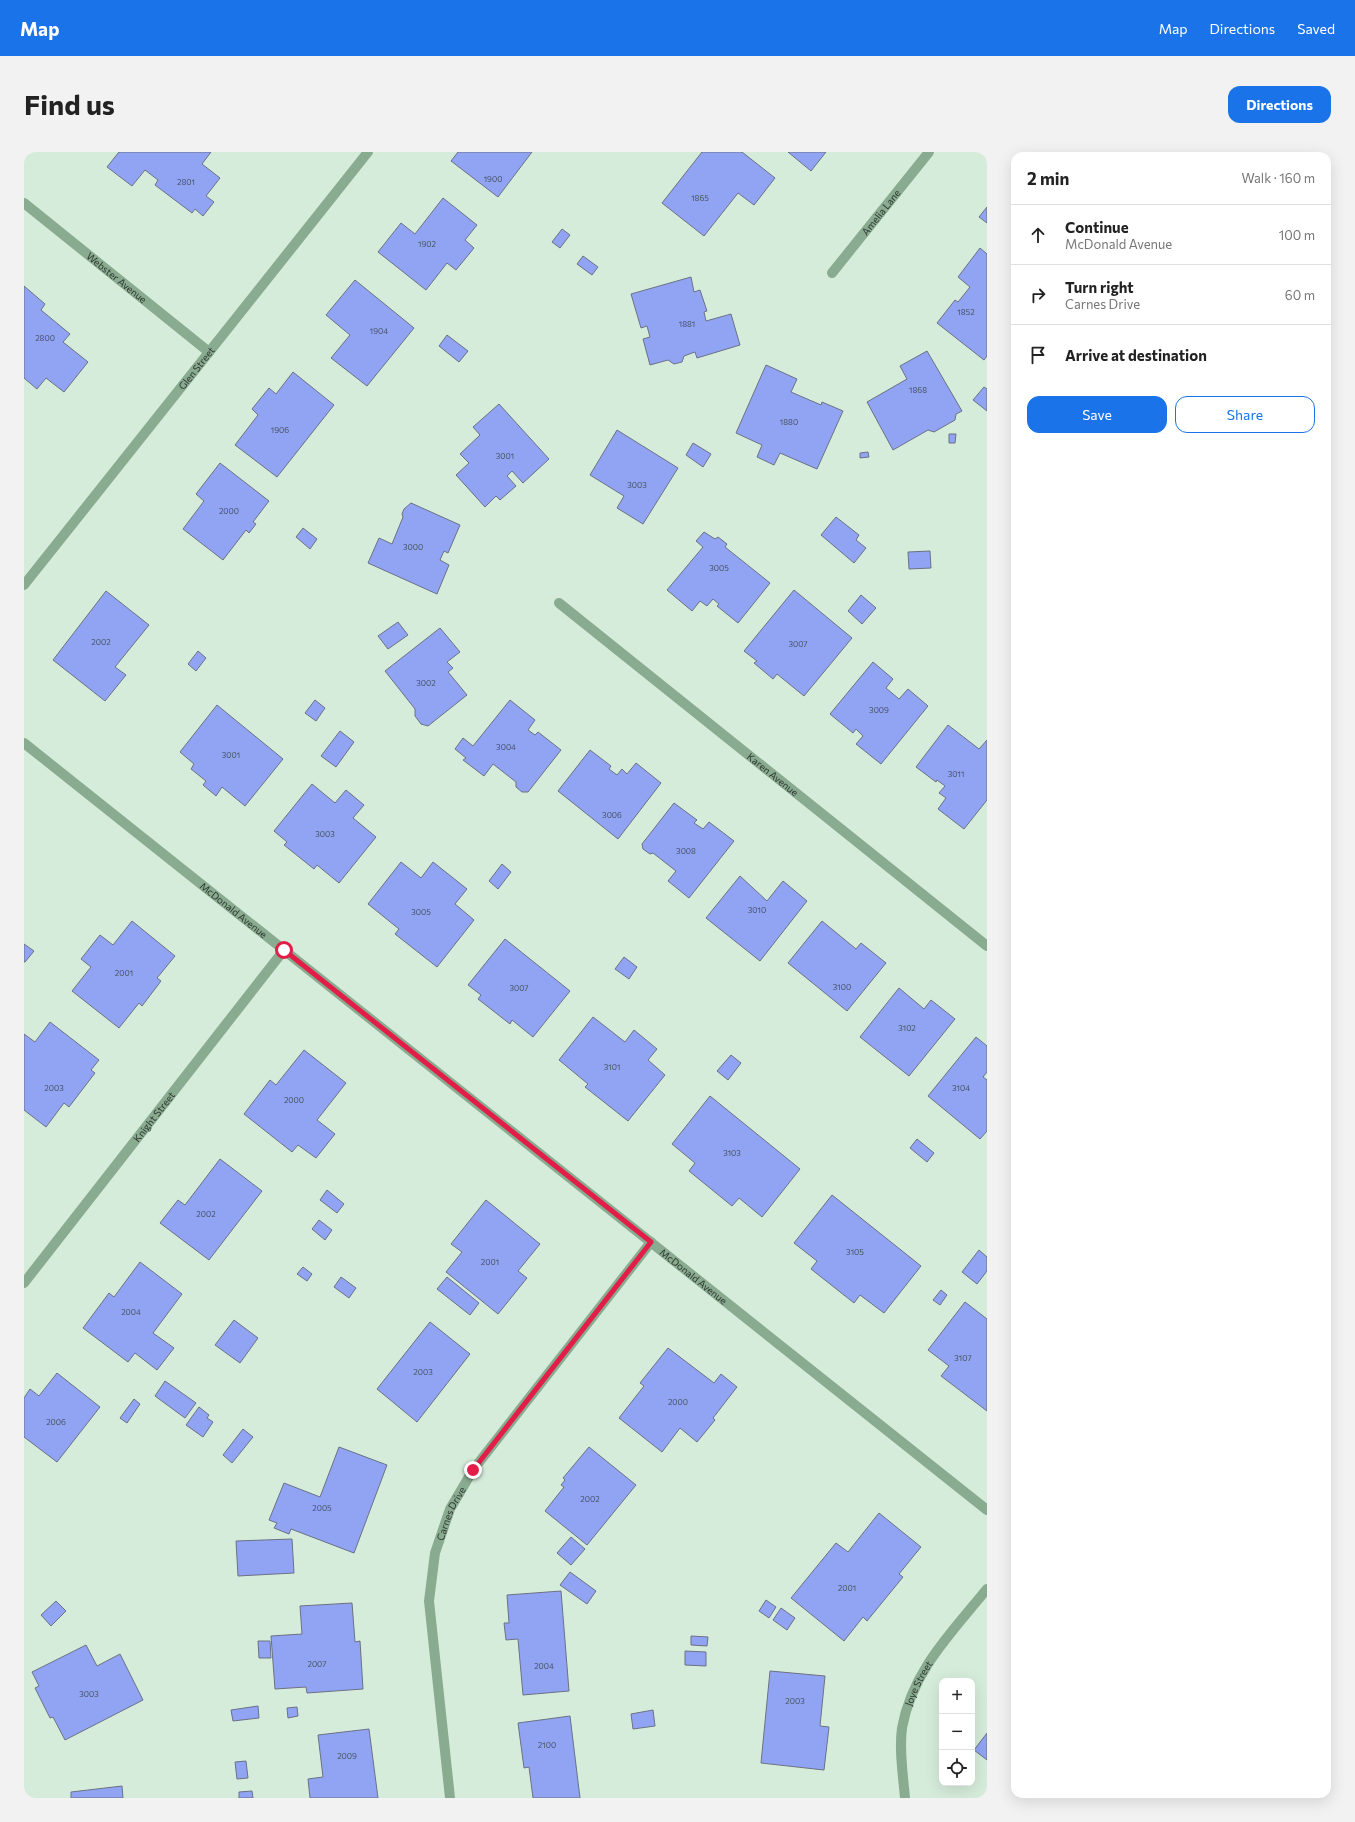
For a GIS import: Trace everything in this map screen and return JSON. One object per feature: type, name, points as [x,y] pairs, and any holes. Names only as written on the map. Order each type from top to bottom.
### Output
[{"type":"street","name":"Glen Street","points":[[24,585],[368,152]]},
{"type":"street","name":"Amelia Lane","points":[[832,273],[929,152]]},
{"type":"street","name":"Webster Avenue","points":[[24,202],[209,352]]},
{"type":"street","name":"Karen Avenue","points":[[559,603],[987,946]]},
{"type":"street","name":"McDonald Avenue","points":[[24,743],[987,1510]]},
{"type":"street","name":"Knight Street","points":[[24,1283],[284,950]]},
{"type":"street","name":"Carnes Drive","points":[[450,1798],[429,1601],[435,1553],[450,1509],[473,1470],[651,1242]]},
{"type":"street","name":"Joye Street","points":[[905,1798],[902,1766],[902,1729],[911,1695],[925,1666],[987,1589]]},
{"type":"building","points":[[119,152],[211,152],[202,164],[220,178],[206,196],[214,202],[203,216],[195,209],[192,213],[155,185],[158,180],[145,170],[132,186],[107,167]]},
{"type":"building","points":[[458,152],[532,152],[498,197],[451,161]]},
{"type":"building","points":[[702,152],[742,152],[775,178],[754,205],[738,193],[704,236],[662,203]]},
{"type":"building","points":[[788,152],[826,152],[811,171]]},
{"type":"building","points":[[443,198],[477,225],[465,240],[474,248],[456,270],[447,263],[426,290],[378,252],[401,223],[415,234]]},
{"type":"building","points":[[987,207],[987,223],[979,217]]},
{"type":"building","points":[[562,229],[570,235],[560,248],[552,242]]},
{"type":"building","points":[[980,248],[987,254],[987,356],[984,360],[937,323],[955,300],[958,302],[970,287],[958,277]]},
{"type":"building","points":[[583,256],[598,267],[592,275],[577,264]]},
{"type":"building","points":[[691,277],[694,292],[700,290],[707,311],[704,312],[706,321],[731,314],[740,345],[697,358],[695,352],[684,356],[682,362],[674,364],[668,360],[650,365],[643,339],[650,337],[647,326],[641,328],[631,294]]},
{"type":"building","points":[[355,280],[414,328],[367,386],[331,358],[350,335],[326,315]]},
{"type":"building","points":[[24,286],[45,304],[41,310],[70,334],[63,342],[88,362],[64,392],[46,378],[37,389],[24,378]]},
{"type":"building","points":[[447,335],[468,351],[459,362],[439,346]]},
{"type":"building","points":[[927,351],[962,411],[956,414],[955,420],[934,432],[928,430],[893,450],[867,402],[907,379],[900,366]]},
{"type":"building","points":[[766,365],[797,379],[791,392],[821,405],[822,402],[843,411],[817,469],[780,453],[774,465],[757,457],[762,445],[736,433]]},
{"type":"building","points":[[293,372],[334,405],[277,477],[235,445],[258,415],[252,409],[269,388],[276,394]]},
{"type":"building","points":[[984,387],[987,389],[987,411],[973,400]]},
{"type":"building","points":[[499,404],[549,459],[523,483],[512,471],[507,476],[516,486],[500,500],[496,496],[485,507],[456,475],[469,463],[460,454],[480,435],[473,427]]},
{"type":"building","points":[[617,430],[678,468],[643,524],[617,508],[624,496],[590,475]]},
{"type":"building","points":[[949,434],[956,434],[955,443],[949,443]]},
{"type":"building","points":[[693,443],[711,454],[703,467],[686,455]]},
{"type":"building","points":[[868,452],[869,457],[860,458],[860,453]]},
{"type":"building","points":[[220,463],[269,501],[253,522],[256,524],[249,533],[246,530],[223,560],[183,529],[204,501],[196,494]]},
{"type":"building","points":[[411,503],[460,525],[448,553],[444,551],[440,560],[449,565],[437,594],[368,563],[379,538],[392,544],[403,517],[402,514],[404,509]]},
{"type":"building","points":[[836,517],[859,535],[856,540],[866,548],[854,563],[821,535]]},
{"type":"building","points":[[303,528],[317,539],[310,549],[296,537]]},
{"type":"building","points":[[704,532],[715,539],[718,537],[727,544],[725,547],[770,583],[738,623],[717,606],[719,604],[713,599],[707,606],[700,601],[692,611],[667,590],[703,547],[696,541]]},
{"type":"building","points":[[930,551],[931,568],[909,569],[908,552]]},
{"type":"building","points":[[794,590],[852,638],[804,696],[777,674],[773,679],[754,663],[757,661],[744,651]]},
{"type":"building","points":[[106,591],[149,625],[115,667],[126,675],[105,701],[53,660]]},
{"type":"building","points":[[861,595],[876,608],[862,624],[848,611]]},
{"type":"building","points":[[398,622],[408,635],[388,649],[378,636]]},
{"type":"building","points":[[440,628],[460,652],[447,662],[453,668],[448,672],[467,695],[428,726],[421,724],[415,716],[415,709],[385,671]]},
{"type":"building","points":[[198,651],[206,658],[196,671],[188,664]]},
{"type":"building","points":[[873,662],[893,679],[886,688],[899,699],[908,689],[928,706],[881,764],[856,744],[863,736],[856,729],[853,733],[830,714]]},
{"type":"building","points":[[315,700],[325,708],[316,721],[305,713]]},
{"type":"building","points":[[510,700],[535,720],[528,730],[535,735],[538,732],[561,750],[528,792],[522,792],[516,787],[516,782],[493,764],[484,776],[463,760],[466,758],[455,749],[463,738],[473,746]]},
{"type":"building","points":[[217,705],[283,759],[245,806],[222,787],[216,796],[203,785],[206,781],[191,769],[194,764],[180,752]]},
{"type":"building","points":[[948,725],[979,749],[987,740],[987,800],[964,829],[938,809],[946,798],[939,793],[945,786],[937,780],[936,782],[916,767]]},
{"type":"building","points":[[340,731],[354,742],[336,767],[321,756]]},
{"type":"building","points":[[590,750],[611,766],[609,769],[617,775],[622,769],[627,774],[636,763],[661,783],[618,839],[558,791]]},
{"type":"building","points":[[312,784],[335,803],[346,790],[364,805],[353,818],[376,837],[339,883],[317,865],[314,869],[284,845],[287,842],[274,831]]},
{"type":"building","points":[[674,803],[697,820],[694,823],[703,829],[709,822],[734,841],[689,898],[668,881],[676,871],[653,853],[650,854],[643,849],[642,844]]},
{"type":"building","points":[[401,862],[421,878],[433,862],[467,889],[455,904],[474,920],[437,967],[395,934],[399,929],[368,904]]},
{"type":"building","points":[[502,864],[511,872],[498,889],[489,881]]},
{"type":"building","points":[[740,876],[767,901],[783,881],[807,901],[760,961],[706,918]]},
{"type":"building","points":[[132,921],[175,956],[157,978],[161,981],[142,1006],[139,1003],[119,1028],[72,991],[91,967],[81,959],[100,935],[113,945]]},
{"type":"building","points":[[822,921],[856,949],[861,943],[886,963],[847,1011],[788,963]]},
{"type":"building","points":[[505,939],[570,991],[533,1037],[512,1020],[510,1024],[478,999],[481,995],[468,985]]},
{"type":"building","points":[[24,944],[34,951],[25,962],[24,962]]},
{"type":"building","points":[[624,957],[637,967],[629,979],[615,969]]},
{"type":"building","points":[[899,988],[924,1009],[931,1000],[955,1019],[909,1076],[860,1037]]},
{"type":"building","points":[[593,1017],[625,1042],[634,1030],[657,1049],[648,1060],[665,1075],[628,1121],[585,1087],[588,1084],[559,1060]]},
{"type":"building","points":[[50,1022],[99,1060],[91,1070],[95,1073],[69,1107],[64,1103],[46,1127],[24,1110],[24,1034],[35,1042]]},
{"type":"building","points":[[976,1037],[987,1046],[987,1072],[983,1077],[987,1080],[987,1131],[980,1139],[928,1096]]},
{"type":"building","points":[[304,1050],[346,1083],[317,1120],[335,1134],[316,1158],[298,1145],[292,1152],[244,1114],[270,1080],[276,1085]]},
{"type":"building","points":[[731,1055],[741,1063],[728,1080],[717,1071]]},
{"type":"building","points":[[710,1096],[800,1169],[762,1217],[739,1198],[732,1206],[689,1171],[695,1163],[672,1144]]},
{"type":"building","points":[[917,1139],[934,1153],[927,1162],[910,1148]]},
{"type":"building","points":[[220,1159],[262,1191],[209,1260],[160,1223],[178,1200],[185,1205]]},
{"type":"building","points":[[327,1190],[344,1204],[337,1213],[320,1200]]},
{"type":"building","points":[[832,1195],[921,1266],[884,1313],[860,1295],[854,1303],[811,1269],[817,1261],[794,1243]]},
{"type":"building","points":[[486,1200],[540,1244],[518,1271],[527,1278],[498,1314],[446,1272],[462,1252],[451,1244]]},
{"type":"building","points":[[319,1220],[332,1230],[325,1240],[312,1229]]},
{"type":"building","points":[[979,1250],[987,1257],[987,1271],[977,1284],[962,1272]]},
{"type":"building","points":[[140,1262],[182,1294],[153,1333],[174,1348],[157,1370],[135,1353],[128,1362],[83,1328],[109,1293],[114,1297]]},
{"type":"building","points":[[303,1267],[312,1274],[307,1281],[297,1274]]},
{"type":"building","points":[[341,1277],[356,1288],[349,1298],[334,1287]]},
{"type":"building","points":[[447,1277],[479,1303],[470,1315],[437,1289]]},
{"type":"building","points":[[941,1290],[947,1295],[940,1305],[933,1300]]},
{"type":"building","points":[[965,1302],[987,1319],[987,1411],[941,1376],[949,1366],[928,1350]]},
{"type":"building","points":[[234,1320],[258,1338],[240,1363],[215,1345]]},
{"type":"building","points":[[430,1322],[470,1354],[417,1422],[377,1389]]},
{"type":"building","points":[[668,1348],[714,1383],[721,1374],[737,1387],[713,1418],[715,1420],[697,1442],[680,1428],[662,1452],[619,1418],[644,1386],[640,1383]]},
{"type":"building","points":[[57,1373],[100,1407],[57,1462],[24,1437],[24,1398],[30,1389],[39,1396]]},
{"type":"building","points":[[165,1381],[196,1403],[185,1418],[155,1396]]},
{"type":"building","points":[[134,1399],[140,1404],[127,1423],[120,1418]]},
{"type":"building","points":[[199,1407],[209,1415],[207,1418],[213,1422],[203,1437],[186,1425]]},
{"type":"building","points":[[243,1429],[253,1437],[232,1463],[223,1455]]},
{"type":"building","points":[[339,1447],[387,1465],[354,1553],[291,1529],[289,1534],[274,1528],[277,1523],[269,1520],[284,1483],[320,1497]]},
{"type":"building","points":[[589,1447],[636,1485],[587,1545],[545,1511],[564,1487],[561,1485],[565,1480],[563,1478]]},
{"type":"building","points":[[879,1513],[921,1547],[899,1574],[903,1577],[867,1621],[863,1617],[844,1641],[791,1598],[836,1543],[848,1552]]},
{"type":"building","points":[[571,1537],[585,1549],[571,1565],[557,1553]]},
{"type":"building","points":[[292,1539],[294,1573],[238,1576],[236,1541]]},
{"type":"building","points":[[570,1572],[596,1591],[587,1604],[560,1585]]},
{"type":"building","points":[[561,1591],[569,1691],[523,1695],[518,1639],[506,1640],[504,1623],[509,1623],[507,1595]]},
{"type":"building","points":[[766,1600],[776,1607],[769,1618],[759,1611]]},
{"type":"building","points":[[56,1601],[66,1611],[51,1626],[41,1615]]},
{"type":"building","points":[[352,1603],[355,1642],[360,1641],[363,1689],[307,1693],[306,1687],[275,1689],[271,1636],[302,1634],[300,1606]]},
{"type":"building","points":[[781,1608],[795,1618],[787,1630],[773,1620]]},
{"type":"building","points":[[691,1636],[708,1637],[707,1646],[691,1645]]},
{"type":"building","points":[[258,1641],[270,1641],[271,1658],[259,1658]]},
{"type":"building","points":[[86,1645],[97,1666],[120,1654],[143,1700],[65,1740],[53,1717],[50,1718],[35,1688],[39,1686],[32,1672]]},
{"type":"building","points":[[685,1651],[706,1652],[706,1666],[685,1665]]},
{"type":"building","points":[[770,1671],[825,1676],[820,1726],[829,1727],[824,1770],[761,1763]]},
{"type":"building","points":[[258,1706],[259,1718],[233,1721],[231,1710]]},
{"type":"building","points":[[297,1707],[298,1716],[288,1718],[287,1708]]},
{"type":"building","points":[[653,1710],[655,1726],[633,1729],[631,1714]]},
{"type":"building","points":[[570,1716],[580,1798],[533,1798],[529,1767],[524,1768],[518,1723]]},
{"type":"building","points":[[369,1729],[378,1798],[310,1798],[308,1779],[323,1777],[318,1735]]},
{"type":"building","points":[[987,1733],[987,1760],[975,1751]]},
{"type":"building","points":[[246,1761],[248,1778],[237,1779],[235,1762]]},
{"type":"building","points":[[122,1786],[123,1798],[71,1798],[71,1792]]},
{"type":"building","points":[[252,1791],[253,1798],[239,1798],[239,1792]]},
{"type":"route","points":[[284,950],[651,1242],[473,1470]]}]
